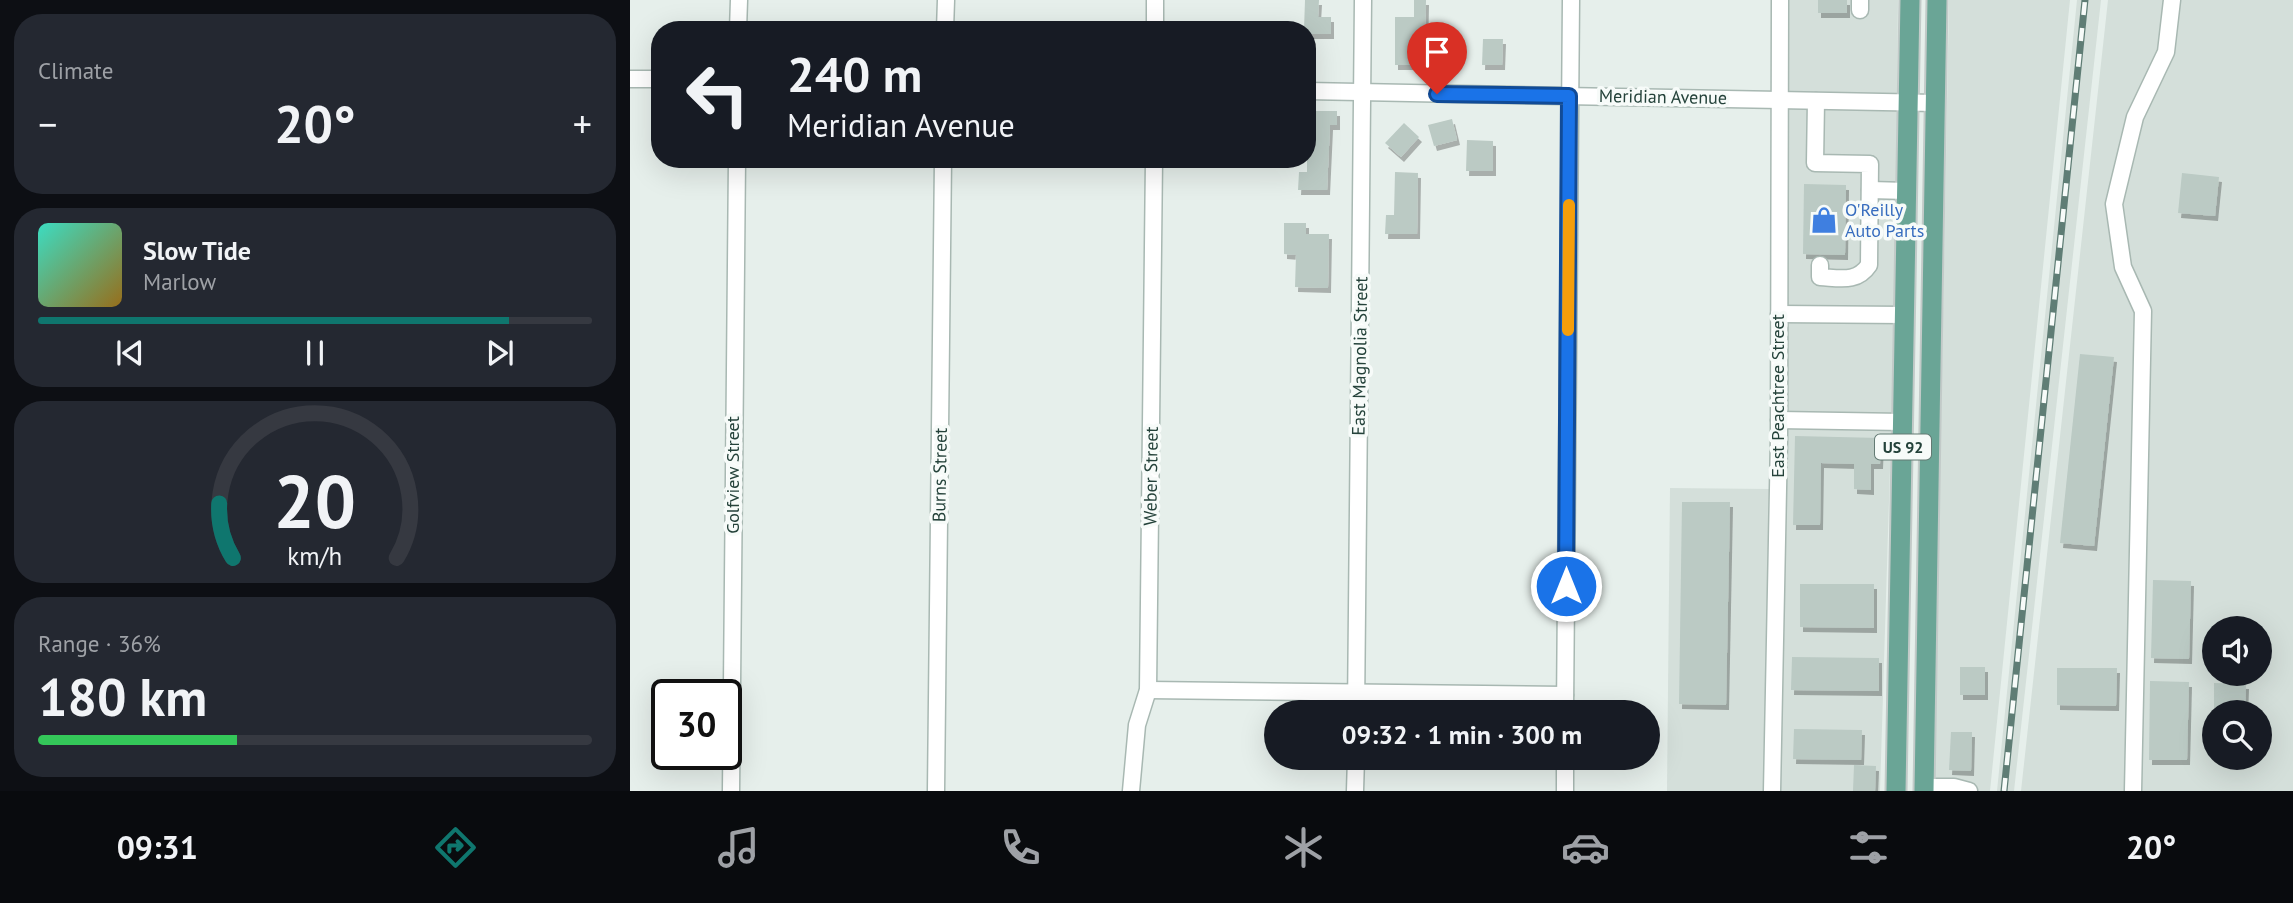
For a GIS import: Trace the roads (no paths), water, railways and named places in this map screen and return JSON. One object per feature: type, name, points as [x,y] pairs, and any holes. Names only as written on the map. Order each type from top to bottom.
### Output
[{"type":"main road","name":"US 92","points":[[1896,791],[1910,0]]},
{"type":"main road","name":"US 92","points":[[1924,789],[1937,0]]},
{"type":"main road","points":[[1902,515],[1929,515]]},
{"type":"street","points":[[738,21],[739,0]]},
{"type":"street","points":[[945,21],[946,0]]},
{"type":"street","points":[[1155,21],[1156,0]]},
{"type":"street","name":"East Magnolia Street","points":[[1356,700],[1363,0]]},
{"type":"street","points":[[1565,700],[1571,0]]},
{"type":"street","name":"East Peachtree Street","points":[[1772,791],[1779,420],[1780,0]]},
{"type":"street","points":[[2133,791],[2143,311],[2123,267],[2115,204],[2135,117],[2166,52],[2172,0]]},
{"type":"street","points":[[630,79],[651,79]]},
{"type":"street","name":"Meridian Avenue","points":[[1316,91],[1935,103]]},
{"type":"street","points":[[1816,101],[1815,163],[1870,164],[1868,265],[1862,275],[1853,279],[1820,277],[1820,265]]},
{"type":"street","name":"Golfview Street","points":[[731,791],[737,168]]},
{"type":"street","name":"Burns Street","points":[[936,791],[943,168]]},
{"type":"street","name":"Weber Street","points":[[1131,791],[1137,725],[1148,690],[1154,168]]},
{"type":"street","points":[[1870,190],[1907,191]]},
{"type":"street","points":[[1779,314],[1905,315]]},
{"type":"street","points":[[1779,420],[1903,422]]},
{"type":"street","points":[[1148,690],[1565,695]]},
{"type":"street","points":[[1355,791],[1356,770]]},
{"type":"street","points":[[1564,791],[1565,770]]},
{"type":"street","points":[[1924,789],[1954,787],[1969,791]]},
{"type":"railway","points":[[2004,791],[2085,0]]},
{"type":"place","name":"O'Reilly Auto Parts","points":[[1824,220]]}]
